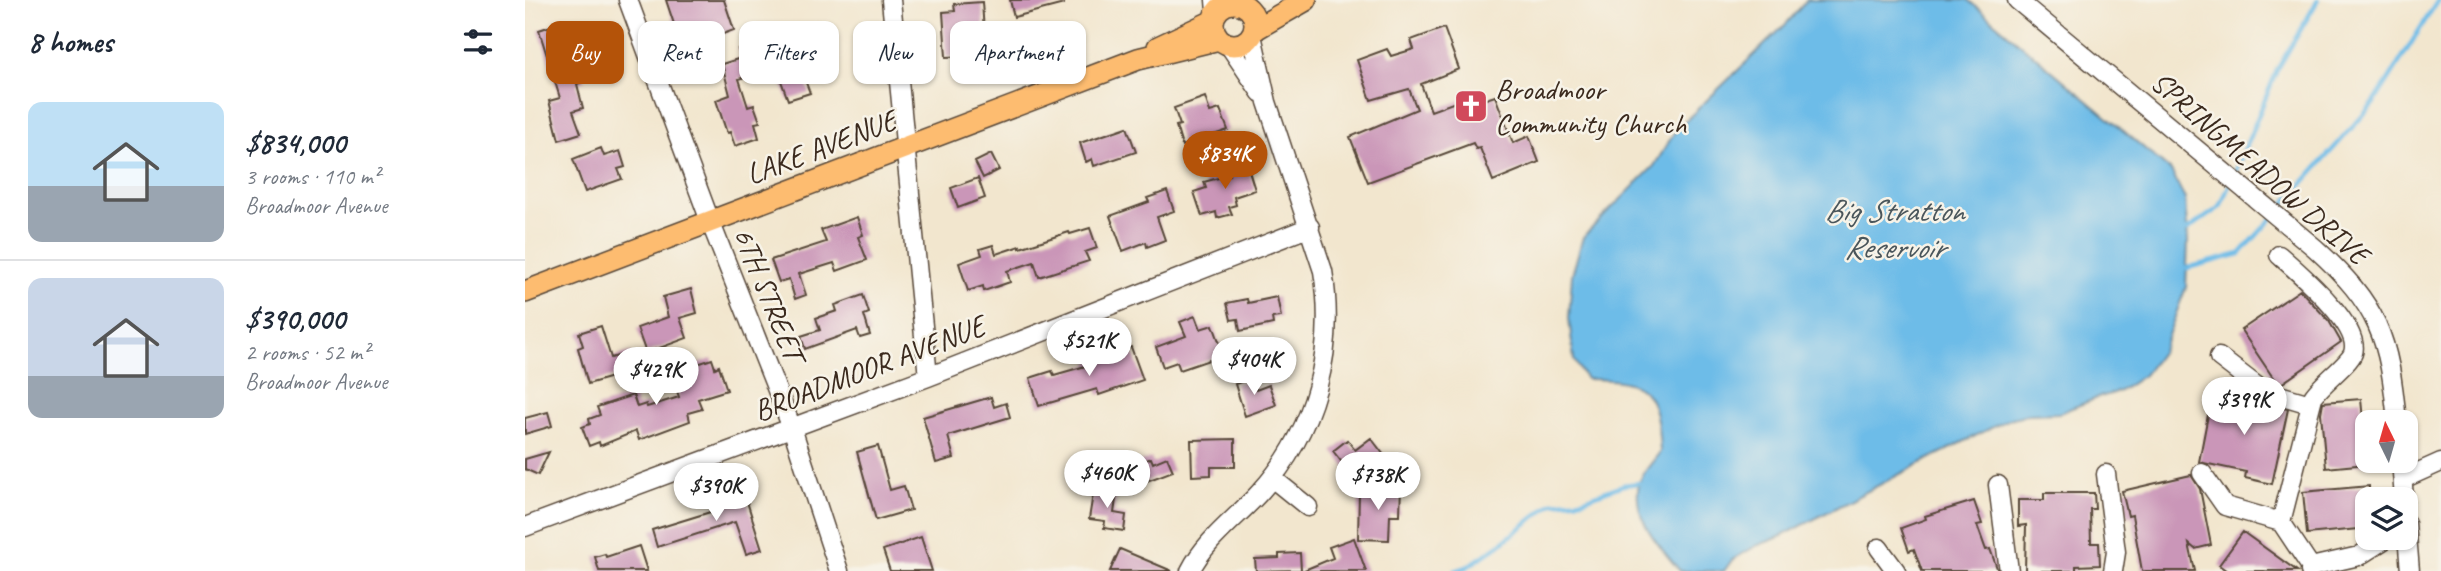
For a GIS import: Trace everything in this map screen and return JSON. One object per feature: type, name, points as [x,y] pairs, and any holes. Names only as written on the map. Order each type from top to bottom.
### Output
[{"type":"main road","points":[[1253,33],[1252,14],[1245,2],[1225,5],[1218,23],[1241,44],[1253,33],[1306,0]]},
{"type":"main road","name":"LAKE AVENUE","points":[[525,292],[1138,59],[1170,39],[1218,23]]},
{"type":"street","name":"6TH STREET","points":[[628,0],[710,221],[792,428],[839,571]]},
{"type":"street","points":[[891,0],[927,377]]},
{"type":"street","name":"SPRINGMEADOW DRIVE","points":[[2017,0],[2315,248],[2353,285],[2385,341],[2396,410]]},
{"type":"street","points":[[1218,23],[1266,102]]},
{"type":"street","points":[[1190,571],[1212,541],[1272,478],[1305,427],[1323,368],[1328,318],[1327,294],[1317,249],[1266,102],[1253,33]]},
{"type":"street","name":"BROADMOOR AVENUE","points":[[525,527],[927,377],[1310,227]]},
{"type":"street","points":[[2279,255],[2327,300],[2354,344],[2350,358],[2319,388],[2310,404],[2281,522]]},
{"type":"street","points":[[2219,357],[2262,390],[2310,404]]},
{"type":"street","points":[[2403,479],[2441,462]]},
{"type":"street","points":[[2202,473],[2225,506],[2281,522],[2310,569],[2359,556],[2368,550]]},
{"type":"street","points":[[2402,473],[2403,487]]},
{"type":"street","points":[[2106,474],[2116,552],[2113,571]]},
{"type":"street","points":[[1272,478],[1308,507]]},
{"type":"street","points":[[1998,485],[2009,571]]},
{"type":"street","points":[[1879,548],[1896,571]]},
{"type":"street","points":[[2408,550],[2410,571]]},
{"type":"water","name":"Big Stratton Reservoir","points":[[1807,0],[1968,0],[2171,171],[2185,199],[2188,242],[2186,287],[2162,351],[2144,375],[2120,391],[2059,413],[2028,414],[2009,419],[1782,536],[1756,546],[1732,560],[1724,571],[1680,571],[1649,532],[1639,509],[1640,480],[1660,452],[1659,431],[1652,402],[1645,392],[1636,386],[1623,382],[1586,379],[1574,360],[1569,318],[1572,275],[1583,237],[1654,166],[1676,130],[1787,23]]},
{"type":"building","points":[[666,0],[724,0],[734,30],[725,33],[725,21],[673,21]]},
{"type":"building","points":[[1010,0],[1064,0],[1064,4],[1014,17]]},
{"type":"building","points":[[982,2],[983,21],[950,21],[950,57],[946,57],[943,12],[955,11],[954,4]]},
{"type":"building","points":[[546,28],[546,53],[539,30]]},
{"type":"building","name":"Broadmoor Community Church","points":[[1444,28],[1459,69],[1421,84],[1431,111],[1469,97],[1471,104],[1495,96],[1513,143],[1529,136],[1539,162],[1493,181],[1480,148],[1476,149],[1473,143],[1368,182],[1350,137],[1417,109],[1409,89],[1371,100],[1357,60],[1387,49],[1391,56],[1414,49],[1411,40]]},
{"type":"building","points":[[739,59],[739,84],[748,107],[754,105],[760,122],[755,123],[759,138],[735,146],[730,132],[727,133],[716,100],[730,95],[725,63]]},
{"type":"building","points":[[556,84],[577,84],[583,108],[573,111],[581,133],[559,140],[549,101],[560,98]]},
{"type":"building","points":[[782,84],[806,84],[810,93],[788,100]]},
{"type":"building","points":[[1205,97],[1210,112],[1220,109],[1228,130],[1182,146],[1176,126],[1180,125],[1174,108]]},
{"type":"building","points":[[1127,127],[1136,152],[1094,166],[1092,159],[1086,162],[1080,143]]},
{"type":"building","points":[[601,148],[604,156],[620,151],[625,167],[618,169],[622,179],[585,192],[573,159]]},
{"type":"building","points":[[991,154],[999,170],[983,178],[975,162]]},
{"type":"building","points":[[1246,161],[1255,190],[1234,197],[1236,205],[1229,207],[1232,214],[1217,218],[1216,212],[1202,216],[1194,192],[1206,188],[1204,182],[1229,175],[1226,167]]},
{"type":"building","points":[[978,178],[985,198],[958,208],[951,188]]},
{"type":"building","points":[[1167,191],[1174,211],[1157,217],[1165,240],[1147,247],[1146,242],[1123,251],[1110,216],[1149,202],[1147,198]]},
{"type":"building","points":[[857,217],[863,235],[858,237],[867,260],[837,271],[834,263],[799,274],[806,295],[795,299],[789,279],[779,282],[771,260],[826,242],[821,230]]},
{"type":"building","points":[[1090,228],[1097,248],[1085,252],[1089,261],[1039,277],[1034,262],[1007,271],[1010,282],[984,291],[983,286],[968,291],[959,263],[982,255],[980,249],[993,245],[996,254]]},
{"type":"building","points":[[691,289],[697,313],[680,318],[687,338],[646,353],[637,328],[668,317],[663,297]]},
{"type":"building","points":[[2300,290],[2329,321],[2341,342],[2281,384],[2276,382],[2241,330]]},
{"type":"building","points":[[863,295],[869,313],[864,315],[870,335],[860,338],[857,330],[805,349],[801,336],[820,330],[816,318],[837,311],[835,305]]},
{"type":"building","points":[[1277,297],[1281,317],[1272,318],[1273,324],[1240,331],[1238,319],[1231,320],[1227,303],[1247,299],[1248,303]]},
{"type":"building","points":[[1195,316],[1200,329],[1213,325],[1224,355],[1180,370],[1177,362],[1163,367],[1156,347],[1186,336],[1180,322]]},
{"type":"building","points":[[601,326],[611,358],[631,352],[636,370],[588,384],[578,348],[583,346],[579,333]]},
{"type":"building","points":[[1131,347],[1143,380],[1099,395],[1097,389],[1039,406],[1030,378],[1052,371],[1054,375],[1089,365],[1088,362]]},
{"type":"building","points":[[712,359],[715,368],[719,366],[727,390],[698,399],[702,409],[688,413],[690,421],[639,440],[636,431],[600,446],[599,442],[589,446],[582,427],[590,424],[589,419],[600,415],[597,407],[633,395],[637,407],[646,404],[647,407],[679,397],[671,373]]},
{"type":"building","points":[[1252,378],[1256,390],[1269,385],[1276,405],[1245,416],[1235,384]]},
{"type":"building","points":[[2218,390],[2242,395],[2241,401],[2288,409],[2272,484],[2245,478],[2246,472],[2199,462],[2208,415],[2213,416]]},
{"type":"building","points":[[991,397],[994,407],[1006,403],[1010,417],[948,436],[954,458],[936,463],[923,417]]},
{"type":"building","points":[[2361,399],[2362,410],[2355,410],[2355,465],[2326,468],[2321,413],[2323,402]]},
{"type":"building","points":[[548,412],[552,426],[525,434],[525,418]]},
{"type":"building","points":[[1371,438],[1390,463],[1370,477],[1360,464],[1361,460],[1348,470],[1333,451],[1347,440],[1355,450]]},
{"type":"building","points":[[1235,439],[1235,467],[1211,467],[1211,475],[1192,476],[1191,440]]},
{"type":"building","points":[[878,446],[890,490],[904,486],[911,510],[876,520],[857,452]]},
{"type":"building","points":[[549,452],[538,475],[525,469],[525,459]]},
{"type":"building","points":[[1167,457],[1173,471],[1134,486],[1127,467],[1151,458],[1153,463]]},
{"type":"building","points":[[2191,475],[2200,489],[2211,545],[2195,549],[2189,544],[2195,571],[2142,571],[2132,515],[2128,516],[2122,491]]},
{"type":"building","points":[[1375,484],[1401,485],[1400,515],[1390,515],[1389,540],[1358,539],[1359,492],[1382,493]]},
{"type":"building","points":[[2355,487],[2355,529],[2307,534],[2303,492]]},
{"type":"building","points":[[1094,488],[1117,492],[1114,513],[1126,515],[1124,531],[1104,528],[1105,521],[1089,519]]},
{"type":"building","points":[[743,489],[762,549],[746,554],[735,522],[657,547],[652,530],[720,509],[716,498]]},
{"type":"building","points":[[2044,493],[2094,493],[2095,509],[2090,509],[2091,543],[2099,543],[2100,565],[2076,566],[2076,571],[2025,571],[2026,525],[2018,526],[2018,500],[2044,500]]},
{"type":"building","points":[[1974,501],[1982,524],[1977,525],[1986,550],[1990,549],[1998,571],[1922,571],[1914,549],[1909,551],[1901,528],[1926,519],[1925,516]]},
{"type":"building","points":[[2243,532],[2297,571],[2227,571],[2219,565]]},
{"type":"building","points":[[921,537],[932,571],[890,571],[883,550]]},
{"type":"building","points":[[1354,538],[1366,571],[1302,571],[1333,558],[1329,547]]},
{"type":"building","points":[[639,546],[647,571],[599,571],[595,557],[605,554],[606,557]]},
{"type":"building","points":[[1120,549],[1172,571],[1110,571]]},
{"type":"building","points":[[1300,553],[1301,570],[1256,571],[1255,559],[1279,558],[1279,554]]},
{"type":"waterway","points":[[2234,175],[2277,70],[2318,0]]},
{"type":"waterway","points":[[2278,211],[2374,103],[2438,0]]},
{"type":"waterway","points":[[2187,230],[2220,207],[2230,183]]},
{"type":"waterway","points":[[2187,268],[2240,254],[2273,217]]},
{"type":"waterway","points":[[1455,571],[1467,567],[1499,545],[1552,503],[1582,500],[1623,485],[1639,483]]},
{"type":"place","name":"Broadmoor Community Church","points":[[1471,106]]}]
